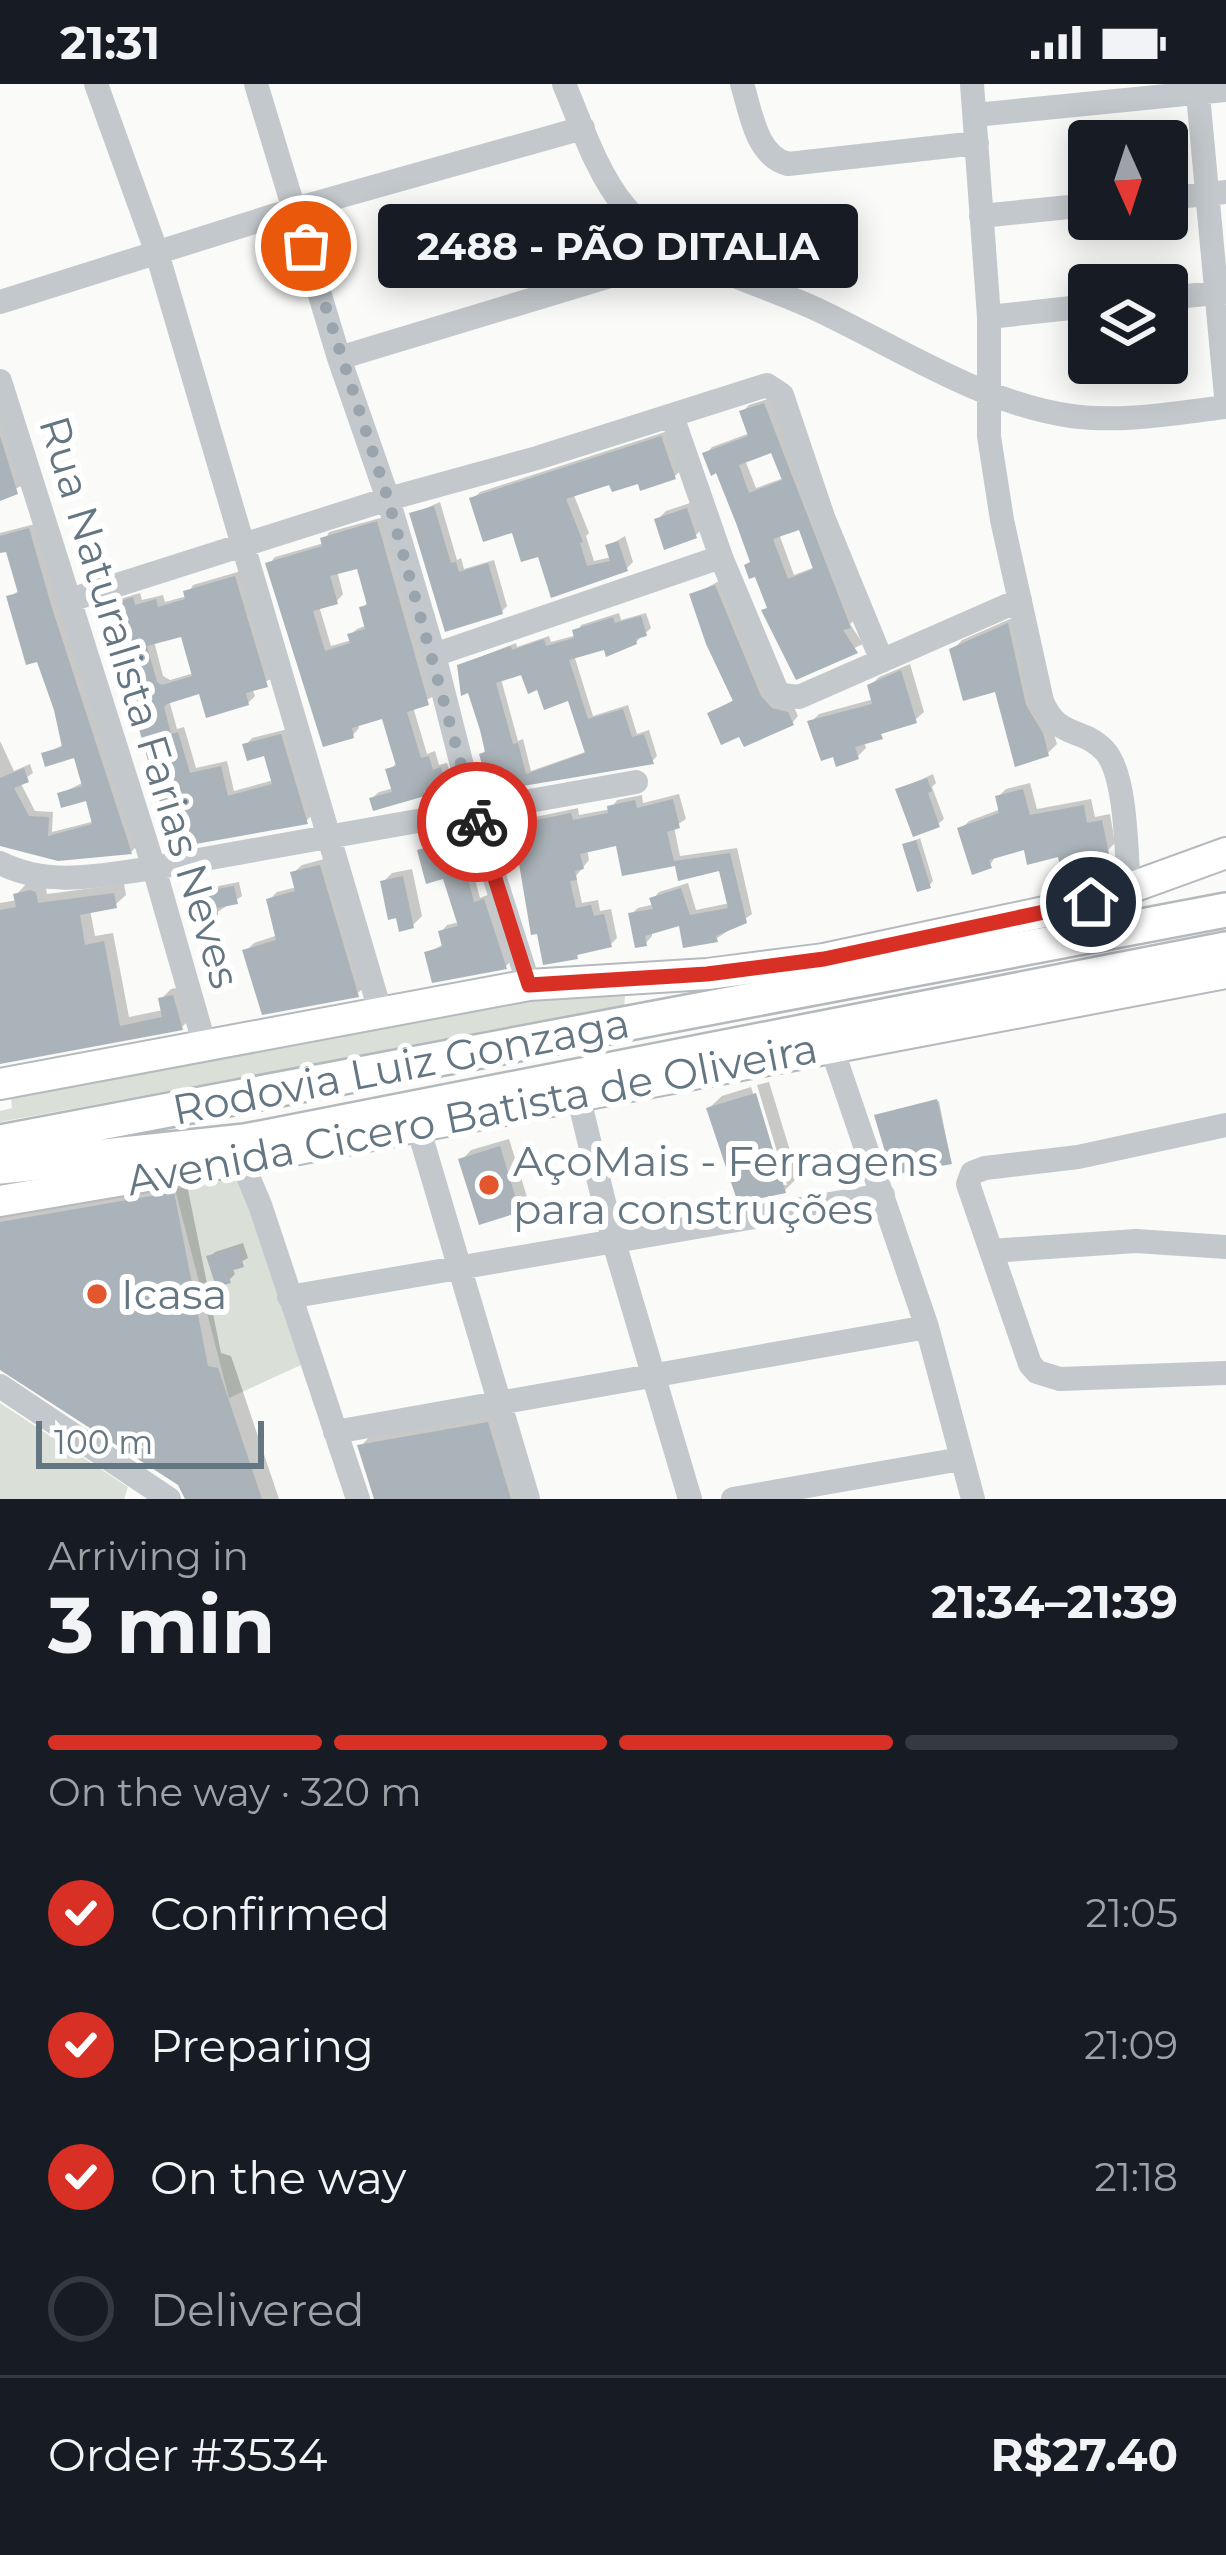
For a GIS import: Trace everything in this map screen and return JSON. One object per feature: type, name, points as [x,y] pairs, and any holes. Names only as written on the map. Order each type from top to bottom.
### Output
[{"type":"highway","name":"Rodovia Luiz Gonzaga","points":[[0,1142],[1226,910]]},
{"type":"highway","name":"Rodovia Luiz Gonzaga","points":[[0,1167],[245,1141],[1226,950]]},
{"type":"main road","name":"Avenida Cicero Batista de Oliveira","points":[[0,1084],[529,985],[707,974],[824,959],[1091,902],[1226,853]]},
{"type":"main road","name":"Avenida Cicero Batista de Oliveira","points":[[0,1201],[241,1160],[1226,973]]},
{"type":"street","points":[[97,84],[157,253],[381,1014]]},
{"type":"street","points":[[256,84],[339,358],[388,499],[474,812],[529,985]]},
{"type":"street","points":[[564,84],[626,208],[686,253],[988,392],[1069,416],[1106,418],[1226,406]]},
{"type":"street","points":[[742,84],[761,142],[777,161],[788,164],[977,143]]},
{"type":"street","points":[[972,84],[989,317],[994,476],[1048,717],[1058,728],[1092,741],[1117,771],[1129,888]]},
{"type":"street","points":[[975,115],[1198,88],[1226,90]]},
{"type":"street","points":[[1198,88],[1217,193],[1226,396]]},
{"type":"street","points":[[0,302],[295,209],[583,128]]},
{"type":"street","points":[[981,216],[1068,208]]},
{"type":"street","points":[[339,358],[686,253]]},
{"type":"street","points":[[1188,296],[1222,292]]},
{"type":"street","points":[[989,317],[1068,309]]},
{"type":"street","name":"Rua Naturalista Farias Neves","points":[[0,381],[154,868],[205,1046]]},
{"type":"street","points":[[67,602],[757,386],[775,388],[782,395],[823,517],[882,662]]},
{"type":"street","points":[[671,416],[721,557],[776,689],[790,697],[1020,600]]},
{"type":"street","points":[[434,655],[721,557]]},
{"type":"street","points":[[0,863],[51,878],[154,868],[635,782]]},
{"type":"street","points":[[831,1046],[927,1327],[973,1499]]},
{"type":"street","points":[[578,1094],[613,1239],[690,1499]]},
{"type":"street","points":[[1226,1124],[1078,1157],[985,1168],[972,1174],[970,1192],[1030,1364],[1047,1377],[1226,1373]]},
{"type":"street","points":[[418,1127],[528,1499]]},
{"type":"street","points":[[241,1160],[358,1499]]},
{"type":"street","points":[[289,1297],[884,1195]]},
{"type":"street","points":[[991,1251],[1136,1241],[1226,1247]]},
{"type":"street","points":[[335,1432],[927,1327]]},
{"type":"street","points":[[0,1386],[169,1499]]},
{"type":"street","points":[[733,1499],[961,1459]]},
{"type":"shaded area","points":[[627,977],[624,1007],[0,1122],[0,1111],[12,1108],[10,1090]]},
{"type":"shaded area","points":[[240,1175],[301,1365],[229,1398],[175,1189]]},
{"type":"shaded area","points":[[0,1403],[128,1487],[124,1499],[0,1499]]},
{"type":"building","points":[[764,403],[851,628],[843,630],[858,653],[796,680],[761,610],[767,608],[755,577],[749,579],[744,565],[750,562],[736,523],[716,473],[711,476],[702,453],[748,436],[739,411]],"holes":[[[771,453],[782,480],[749,493],[739,465]],[[799,530],[813,569],[788,579],[773,539]]]},
{"type":"building","points":[[0,436],[18,494],[0,501]]},
{"type":"building","points":[[661,436],[676,479],[640,491],[638,484],[612,492],[609,485],[566,499],[587,566],[610,561],[605,545],[618,541],[628,571],[551,598],[538,557],[521,562],[512,533],[483,542],[469,498]]},
{"type":"building","points":[[434,506],[451,563],[456,562],[459,572],[488,563],[503,614],[445,632],[409,513]]},
{"type":"building","points":[[687,508],[697,538],[664,550],[654,519]]},
{"type":"building","points":[[377,521],[429,705],[407,712],[421,758],[429,756],[433,770],[441,767],[446,784],[424,791],[425,796],[373,811],[369,798],[392,792],[385,769],[396,766],[382,719],[352,728],[354,738],[323,747],[265,563],[322,546],[320,538]],"holes":[[[357,569],[367,605],[359,607],[365,629],[347,634],[350,643],[325,651],[313,611],[338,604],[330,576]]]},
{"type":"building","points":[[29,528],[132,854],[58,861],[0,846],[0,778],[24,768],[29,782],[14,788],[29,816],[49,817],[48,836],[92,824],[86,801],[61,808],[57,793],[82,786],[74,758],[45,767],[41,753],[62,747],[54,710],[37,662],[26,665],[6,596],[18,593],[6,552],[0,553],[0,536]]},
{"type":"building","points":[[235,576],[268,687],[246,693],[249,705],[206,718],[199,694],[164,707],[171,734],[178,732],[190,773],[221,766],[228,796],[272,784],[264,756],[247,761],[242,744],[281,734],[308,824],[173,848],[135,715],[126,689],[120,690],[96,609],[133,597],[135,605],[156,599],[158,607],[185,599],[183,591]],"holes":[[[181,637],[192,676],[162,685],[157,682],[147,646]]]},
{"type":"building","points":[[715,585],[761,696],[772,708],[788,712],[794,725],[744,747],[739,737],[721,745],[707,713],[733,701],[689,594]]},
{"type":"building","points":[[641,616],[647,636],[606,657],[604,650],[569,660],[588,719],[623,709],[632,737],[644,734],[654,764],[499,790],[494,773],[485,776],[480,730],[468,693],[461,696],[457,665],[511,646],[512,650],[544,639],[546,646],[574,638],[572,630],[613,617],[615,623]],"holes":[[[521,675],[528,694],[537,690],[544,710],[568,701],[585,753],[526,774],[496,683]]]},
{"type":"building","points":[[1008,623],[1026,705],[1043,733],[1049,756],[1015,767],[995,692],[963,701],[949,649]]},
{"type":"building","points":[[901,670],[917,723],[855,747],[859,759],[836,767],[833,757],[821,761],[807,721],[872,704],[867,685]]},
{"type":"building","points":[[927,778],[940,827],[913,837],[895,789]]},
{"type":"building","points":[[1023,789],[1030,815],[1084,805],[1087,823],[1102,820],[1109,854],[1060,867],[1058,857],[1027,865],[1024,850],[989,860],[992,868],[972,875],[957,828],[999,813],[995,796]]},
{"type":"building","points":[[673,799],[680,828],[667,832],[674,861],[730,853],[747,923],[716,936],[718,942],[683,948],[679,926],[645,936],[647,946],[635,948],[628,913],[653,909],[649,898],[681,888],[690,915],[728,908],[719,871],[678,881],[675,866],[622,876],[616,846],[580,854],[584,869],[575,871],[577,880],[570,881],[576,908],[591,905],[594,916],[604,914],[612,947],[543,965],[537,934],[531,935],[515,840],[510,841],[506,826],[571,813],[573,820],[608,813],[607,806],[635,800],[637,808]]},
{"type":"building","points":[[456,834],[474,902],[484,899],[507,969],[432,983],[424,952],[442,947],[438,931],[458,926],[443,879],[426,884],[417,850]]},
{"type":"building","points":[[916,840],[931,888],[917,892],[902,844]]},
{"type":"building","points":[[320,865],[359,997],[262,1015],[242,950],[276,940],[266,899],[295,891],[290,872]]},
{"type":"building","points":[[403,876],[414,928],[399,932],[396,918],[388,920],[380,881]]},
{"type":"building","points":[[234,886],[238,904],[217,908],[218,915],[199,919],[194,893]]},
{"type":"building","points":[[36,892],[38,903],[114,893],[117,908],[80,915],[85,945],[104,941],[120,1026],[162,1017],[158,998],[173,995],[183,1030],[0,1064],[0,910],[16,907],[13,894]]},
{"type":"building","points":[[756,1093],[786,1193],[738,1203],[706,1108]]},
{"type":"building","points":[[937,1099],[952,1164],[892,1175],[874,1115]]},
{"type":"building","name":"AçoMais - Ferragens para construções","points":[[500,1146],[520,1212],[479,1225],[458,1159]]},
{"type":"building","name":"Icasa","points":[[174,1192],[208,1366],[218,1368],[262,1499],[185,1499],[178,1485],[0,1370],[0,1222]]},
{"type":"building","points":[[238,1247],[244,1267],[227,1272],[231,1283],[216,1287],[206,1256]]},
{"type":"building","points":[[488,1422],[511,1499],[374,1499],[357,1445]]},
{"type":"way so far","points":[[306,246],[388,499],[477,822]]},
{"type":"place","name":"2488 - PÃO DITALIA","points":[[306,246]]},
{"type":"place","name":"AçoMais - Ferragens para construções","points":[[489,1185]]},
{"type":"place","name":"Icasa","points":[[97,1294]]},
{"type":"route","points":[[477,822],[529,985],[707,974],[824,959],[1091,902]]}]
